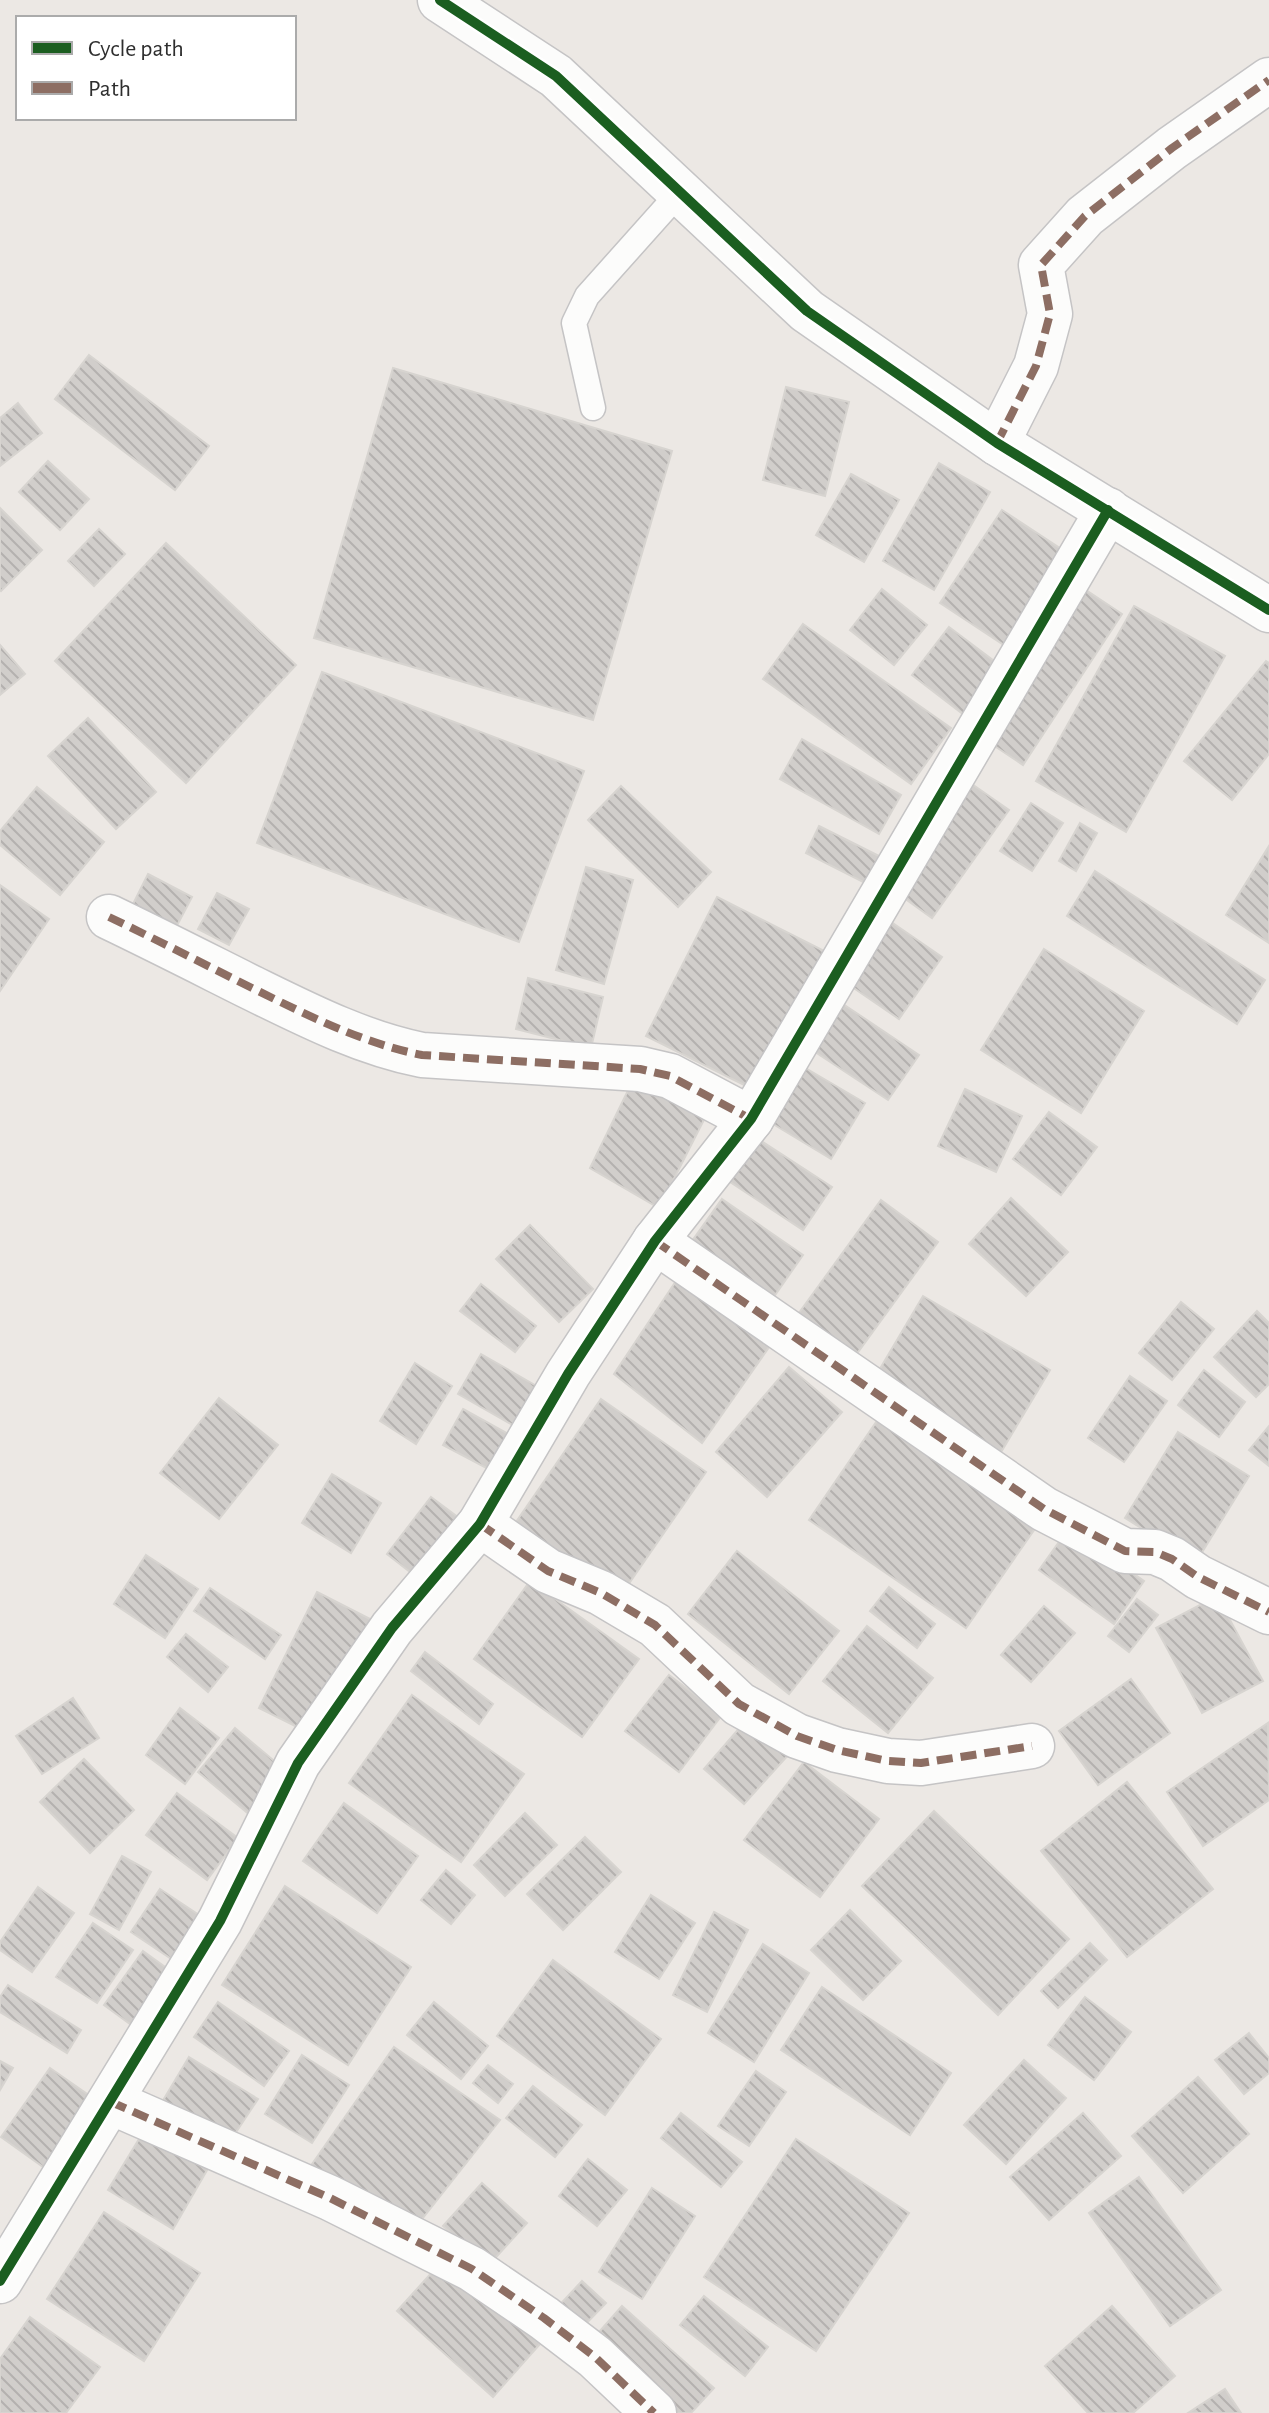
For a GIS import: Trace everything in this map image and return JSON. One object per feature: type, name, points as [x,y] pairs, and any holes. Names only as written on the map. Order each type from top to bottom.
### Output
[{"type":"street","points":[[440,0],[556,76],[807,311],[997,443],[1269,610]]},
{"type":"street","points":[[997,443],[1036,366],[1050,314],[1041,265],[1085,216],[1172,148],[1269,80]]},
{"type":"street","points":[[0,2281],[220,1921],[298,1763],[392,1628],[480,1524],[568,1374],[655,1241],[751,1119],[1108,510]]},
{"type":"street","points":[[109,917],[297,1010],[390,1049],[422,1055],[640,1069],[670,1076],[751,1119]]},
{"type":"street","points":[[655,1241],[1044,1509],[1125,1551],[1155,1552],[1172,1559],[1240,1600],[1269,1612]]},
{"type":"street","points":[[480,1524],[548,1571],[601,1593],[655,1625],[739,1704],[797,1736],[837,1750],[888,1761],[921,1763],[1032,1746]]},
{"type":"street","points":[[111,2102],[330,2198],[472,2269],[595,2357],[654,2413]]},
{"type":"lane","points":[[593,408],[574,323],[587,296],[679,193]]},
{"type":"building","points":[[89,355],[209,446],[175,490],[55,399]]},
{"type":"building","points":[[393,368],[672,451],[593,720],[314,638]]},
{"type":"building","points":[[786,387],[849,402],[825,496],[763,480]]},
{"type":"building","points":[[18,403],[42,433],[0,466],[0,418]]},
{"type":"building","points":[[48,461],[89,499],[60,530],[19,492]]},
{"type":"building","points":[[939,463],[990,492],[934,590],[883,561]]},
{"type":"building","points":[[851,474],[899,500],[864,562],[816,535]]},
{"type":"building","points":[[0,508],[42,550],[1,591],[0,590]]},
{"type":"building","points":[[1002,510],[1072,556],[1010,649],[940,603]]},
{"type":"building","points":[[99,529],[125,554],[94,586],[68,561]]},
{"type":"building","points":[[166,543],[296,665],[186,783],[55,661]]},
{"type":"building","points":[[882,589],[927,625],[894,665],[850,630]]},
{"type":"building","points":[[1086,590],[1122,614],[1023,765],[987,741]]},
{"type":"building","points":[[1134,606],[1225,656],[1126,832],[1036,781]]},
{"type":"building","points":[[803,624],[951,728],[911,784],[763,679]]},
{"type":"building","points":[[949,627],[1010,673],[972,721],[912,675]]},
{"type":"building","points":[[0,645],[25,674],[0,695]]},
{"type":"building","points":[[1266,661],[1269,663],[1269,754],[1232,800],[1184,761]]},
{"type":"building","points":[[322,672],[584,771],[519,942],[257,843]]},
{"type":"building","points":[[88,718],[156,792],[116,829],[48,756]]},
{"type":"building","points":[[802,739],[901,795],[879,834],[780,779]]},
{"type":"building","points":[[969,782],[1009,810],[932,918],[893,890]]},
{"type":"building","points":[[621,786],[711,872],[678,907],[588,820]]},
{"type":"building","points":[[37,787],[104,842],[60,895],[0,845],[0,831]]},
{"type":"building","points":[[1031,803],[1063,823],[1032,871],[1000,851]]},
{"type":"building","points":[[1080,823],[1097,833],[1076,871],[1059,861]]},
{"type":"building","points":[[819,826],[881,857],[867,884],[806,853]]},
{"type":"building","points":[[1269,846],[1269,943],[1226,915]]},
{"type":"building","points":[[586,867],[633,880],[604,984],[556,970]]},
{"type":"building","points":[[1095,871],[1265,980],[1237,1024],[1067,916]]},
{"type":"building","points":[[148,874],[192,897],[171,937],[128,914]]},
{"type":"building","points":[[0,885],[49,919],[0,991]]},
{"type":"building","points":[[217,893],[249,909],[229,945],[198,929]]},
{"type":"building","points":[[717,897],[832,955],[762,1094],[646,1036]]},
{"type":"building","points":[[884,917],[942,957],[899,1019],[842,980]]},
{"type":"building","points":[[1044,949],[1144,1011],[1081,1113],[981,1050]]},
{"type":"building","points":[[528,978],[603,997],[591,1048],[516,1029]]},
{"type":"building","points":[[837,1000],[919,1055],[888,1100],[806,1046]]},
{"type":"building","points":[[802,1066],[865,1103],[831,1159],[768,1121]]},
{"type":"building","points":[[637,1072],[711,1106],[659,1208],[590,1168]]},
{"type":"building","points":[[965,1089],[1022,1116],[996,1172],[938,1146]]},
{"type":"building","points":[[1049,1112],[1097,1147],[1061,1195],[1013,1159]]},
{"type":"building","points":[[755,1137],[832,1187],[803,1230],[727,1180]]},
{"type":"building","points":[[1011,1198],[1068,1252],[1026,1296],[969,1244]]},
{"type":"building","points":[[722,1199],[803,1255],[773,1298],[692,1241]]},
{"type":"building","points":[[881,1200],[938,1242],[853,1359],[796,1317]]},
{"type":"building","points":[[530,1225],[593,1289],[559,1322],[496,1259]]},
{"type":"building","points":[[686,1266],[779,1333],[702,1443],[614,1374]]},
{"type":"building","points":[[481,1284],[536,1326],[515,1352],[460,1311]]},
{"type":"building","points":[[923,1296],[1050,1370],[994,1464],[868,1389]]},
{"type":"building","points":[[1181,1302],[1214,1329],[1172,1380],[1139,1353]]},
{"type":"building","points":[[1257,1311],[1269,1323],[1269,1384],[1256,1397],[1214,1357]]},
{"type":"building","points":[[481,1354],[547,1392],[523,1431],[458,1394]]},
{"type":"building","points":[[415,1363],[452,1386],[416,1444],[380,1421]]},
{"type":"building","points":[[789,1367],[842,1412],[767,1497],[716,1452]]},
{"type":"building","points":[[1204,1370],[1245,1402],[1219,1437],[1178,1405]]},
{"type":"building","points":[[1130,1376],[1167,1401],[1124,1462],[1088,1438]]},
{"type":"building","points":[[219,1398],[278,1445],[219,1519],[160,1473]]},
{"type":"building","points":[[601,1399],[706,1472],[621,1595],[516,1522]]},
{"type":"building","points":[[463,1409],[512,1436],[492,1471],[443,1445]]},
{"type":"building","points":[[881,1415],[1039,1523],[966,1628],[809,1520]]},
{"type":"building","points":[[1269,1426],[1269,1466],[1249,1450]]},
{"type":"building","points":[[1178,1432],[1249,1476],[1196,1562],[1125,1518]]},
{"type":"building","points":[[332,1474],[381,1503],[351,1553],[302,1523]]},
{"type":"building","points":[[431,1497],[459,1518],[414,1575],[387,1554]]},
{"type":"building","points":[[1069,1528],[1144,1581],[1114,1624],[1039,1570]]},
{"type":"building","points":[[737,1551],[839,1631],[789,1694],[688,1614]]},
{"type":"building","points":[[146,1555],[198,1589],[165,1638],[114,1604]]},
{"type":"building","points":[[530,1581],[639,1659],[582,1737],[474,1659]]},
{"type":"building","points":[[889,1587],[935,1624],[917,1648],[870,1611]]},
{"type":"building","points":[[210,1588],[281,1635],[265,1659],[194,1611]]},
{"type":"building","points":[[317,1592],[372,1620],[313,1735],[259,1708]]},
{"type":"building","points":[[1217,1596],[1263,1681],[1202,1713],[1156,1628]]},
{"type":"building","points":[[1137,1599],[1158,1615],[1129,1652],[1108,1636]]},
{"type":"building","points":[[1044,1606],[1075,1633],[1031,1682],[1001,1655]]},
{"type":"building","points":[[867,1626],[933,1678],[888,1733],[823,1681]]},
{"type":"building","points":[[186,1634],[228,1667],[208,1692],[167,1657]]},
{"type":"building","points":[[425,1652],[493,1704],[479,1724],[411,1671]]},
{"type":"building","points":[[669,1675],[722,1715],[679,1772],[625,1731]]},
{"type":"building","points":[[1131,1679],[1170,1733],[1098,1785],[1059,1731]]},
{"type":"building","points":[[412,1695],[524,1774],[461,1862],[349,1783]]},
{"type":"building","points":[[73,1698],[99,1738],[42,1774],[16,1736]]},
{"type":"building","points":[[180,1708],[219,1738],[185,1784],[146,1755]]},
{"type":"building","points":[[749,1717],[790,1753],[744,1804],[704,1769]]},
{"type":"building","points":[[1268,1723],[1269,1800],[1203,1846],[1167,1792]]},
{"type":"building","points":[[235,1728],[286,1771],[250,1815],[198,1772]]},
{"type":"building","points":[[84,1759],[134,1810],[90,1853],[40,1802]]},
{"type":"building","points":[[804,1762],[879,1819],[820,1897],[744,1840]]},
{"type":"building","points":[[1127,1782],[1213,1889],[1127,1957],[1041,1851]]},
{"type":"building","points":[[177,1793],[238,1838],[207,1880],[146,1835]]},
{"type":"building","points":[[344,1803],[418,1856],[377,1913],[303,1861]]},
{"type":"building","points":[[934,1811],[1069,1939],[998,2015],[862,1886]]},
{"type":"building","points":[[525,1813],[557,1845],[505,1896],[474,1865]]},
{"type":"building","points":[[585,1837],[621,1872],[563,1930],[527,1894]]},
{"type":"building","points":[[122,1856],[151,1872],[119,1930],[90,1914]]},
{"type":"building","points":[[446,1870],[475,1895],[451,1924],[421,1900]]},
{"type":"building","points":[[285,1886],[411,1967],[348,2065],[222,1985]]},
{"type":"building","points":[[38,1887],[74,1913],[32,1972],[0,1950],[0,1942]]},
{"type":"building","points":[[160,1889],[202,1917],[173,1960],[131,1932]]},
{"type":"building","points":[[651,1895],[695,1923],[659,1979],[615,1952]]},
{"type":"building","points":[[850,1910],[901,1961],[863,2000],[811,1950]]},
{"type":"building","points":[[714,1912],[748,1930],[707,2012],[673,1995]]},
{"type":"building","points":[[93,1923],[133,1950],[97,2003],[56,1977]]},
{"type":"building","points":[[1090,1943],[1107,1960],[1058,2008],[1041,1991]]},
{"type":"building","points":[[763,1944],[809,1973],[754,2062],[708,2033]]},
{"type":"building","points":[[143,1951],[179,1977],[141,2032],[104,2005]]},
{"type":"building","points":[[553,1960],[661,2039],[605,2115],[497,2036]]},
{"type":"building","points":[[8,1985],[81,2030],[67,2053],[0,2012],[0,1997]]},
{"type":"building","points":[[822,1987],[951,2073],[910,2135],[781,2050]]},
{"type":"building","points":[[1085,1997],[1131,2032],[1094,2080],[1048,2045]]},
{"type":"building","points":[[218,2002],[289,2051],[264,2086],[194,2037]]},
{"type":"building","points":[[434,2002],[488,2046],[461,2079],[407,2035]]},
{"type":"building","points":[[1249,2033],[1269,2058],[1269,2073],[1244,2094],[1215,2060]]},
{"type":"building","points":[[394,2047],[500,2120],[415,2228],[305,2174]]},
{"type":"building","points":[[302,2055],[349,2085],[312,2143],[265,2114]]},
{"type":"building","points":[[189,2057],[258,2099],[225,2149],[156,2112]]},
{"type":"building","points":[[1024,2060],[1066,2098],[1006,2164],[964,2125]]},
{"type":"building","points":[[0,2061],[13,2068],[0,2090]]},
{"type":"building","points":[[488,2065],[513,2084],[498,2103],[473,2083]]},
{"type":"building","points":[[50,2068],[103,2105],[53,2174],[1,2137]]},
{"type":"building","points":[[756,2071],[786,2092],[749,2146],[718,2126]]},
{"type":"building","points":[[1198,2077],[1249,2134],[1183,2193],[1132,2136]]},
{"type":"building","points":[[533,2086],[582,2125],[555,2157],[506,2118]]},
{"type":"building","points":[[681,2113],[742,2162],[721,2187],[661,2138]]},
{"type":"building","points":[[1083,2113],[1121,2156],[1049,2220],[1010,2177]]},
{"type":"building","points":[[147,2126],[210,2165],[173,2229],[108,2190]]},
{"type":"building","points":[[796,2139],[909,2213],[816,2351],[704,2277]]},
{"type":"building","points":[[588,2159],[627,2190],[597,2226],[559,2196]]},
{"type":"building","points":[[1139,2177],[1221,2290],[1170,2326],[1089,2213]]},
{"type":"building","points":[[482,2183],[527,2223],[488,2266],[443,2226]]},
{"type":"building","points":[[652,2188],[695,2216],[642,2299],[599,2272]]},
{"type":"building","points":[[104,2212],[200,2273],[144,2361],[47,2299]]},
{"type":"building","points":[[444,2259],[540,2344],[493,2397],[397,2311]]},
{"type":"building","points":[[582,2281],[606,2303],[575,2335],[553,2312]]},
{"type":"building","points":[[704,2296],[768,2347],[745,2376],[680,2325]]},
{"type":"building","points":[[622,2306],[714,2388],[691,2413],[659,2413],[585,2348]]},
{"type":"building","points":[[1112,2306],[1175,2376],[1133,2413],[1088,2413],[1045,2366]]},
{"type":"building","points":[[30,2317],[100,2367],[66,2413],[0,2413],[0,2359]]},
{"type":"building","points":[[1225,2389],[1241,2413],[1188,2413]]},
{"type":"marked path","points":[[997,443],[1036,366],[1050,314],[1041,265],[1085,216],[1172,148],[1269,80]]},
{"type":"marked path","points":[[109,917],[293,1008],[400,1050],[422,1055],[640,1069],[670,1076],[751,1119]]},
{"type":"marked path","points":[[655,1241],[1044,1509],[1125,1551],[1155,1552],[1172,1559],[1198,1577],[1269,1612]]},
{"type":"marked path","points":[[480,1524],[548,1571],[601,1593],[655,1625],[739,1704],[797,1736],[837,1750],[888,1761],[921,1763],[1032,1746]]},
{"type":"marked path","points":[[111,2102],[330,2198],[472,2269],[595,2357],[654,2413]]},
{"type":"cycle path","points":[[440,0],[556,76],[807,311],[997,443],[1269,610]]},
{"type":"cycle path","points":[[0,2281],[220,1921],[298,1763],[392,1628],[480,1524],[568,1374],[655,1241],[751,1119],[1108,510]]}]
